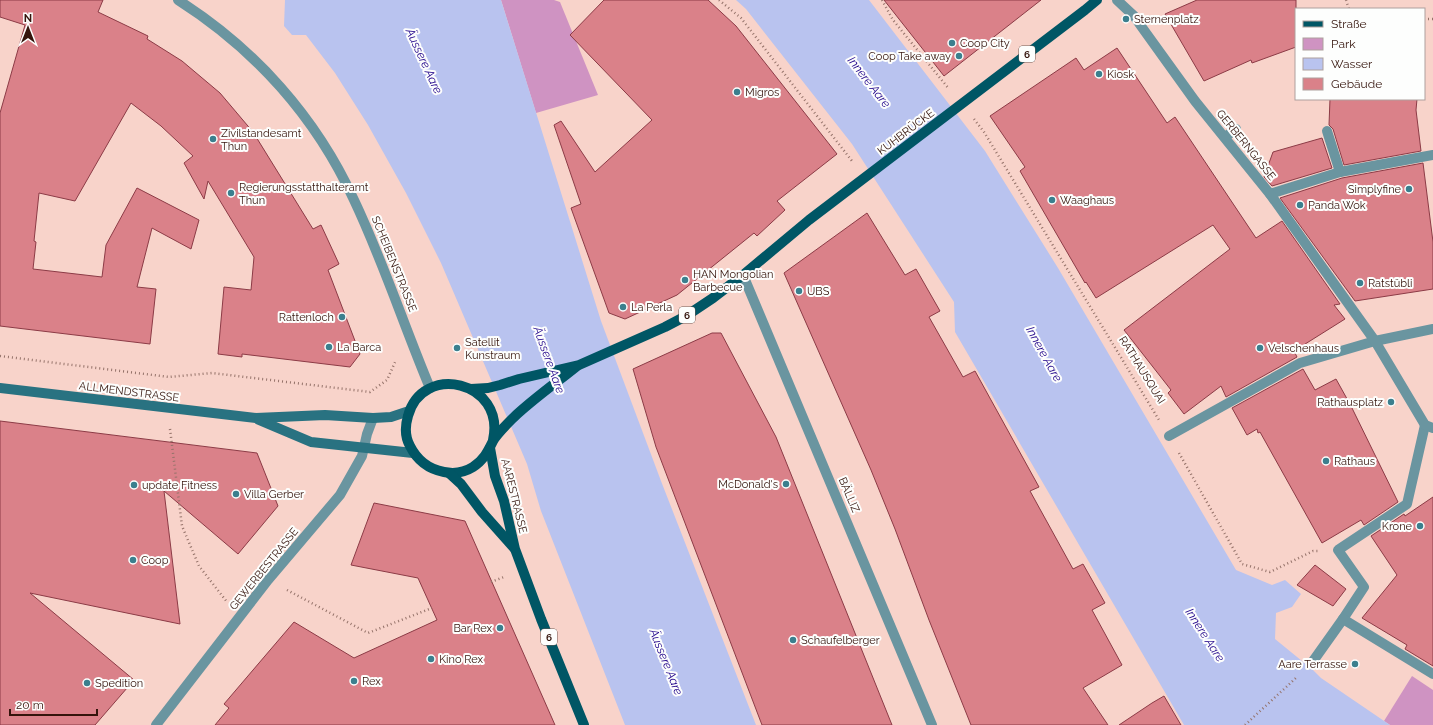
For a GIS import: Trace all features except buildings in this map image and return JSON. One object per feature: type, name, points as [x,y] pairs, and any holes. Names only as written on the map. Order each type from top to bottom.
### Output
[{"type":"main road","name":"6","points":[[960,106],[1097,0]]},
{"type":"main road","name":"KUHBRÜCKE","points":[[867,177],[960,106]]},
{"type":"main road","name":"6","points":[[471,389],[488,388],[519,378],[579,365],[676,322],[743,275],[809,220],[867,177]]},
{"type":"main road","name":"6","points":[[492,444],[504,428],[517,415],[579,365]]},
{"type":"main road","points":[[440,385],[461,385],[471,389],[482,397],[490,408],[494,420],[492,444],[483,458],[473,467],[462,472],[449,473],[428,467],[413,453],[408,443],[406,422],[414,402],[430,388],[440,385]]},
{"type":"main road","name":"ALLMENDSTRASSE","points":[[0,388],[167,409],[256,418],[325,415],[373,418],[391,417],[409,412]]},
{"type":"main road","name":"ALLMENDSTRASSE","points":[[256,418],[311,442],[413,453]]},
{"type":"main road","name":"AARESTRASSE","points":[[492,444],[496,476],[504,501],[515,549],[541,619],[584,725]]},
{"type":"main road","name":"AARESTRASSE","points":[[449,473],[461,484],[482,512],[515,549]]},
{"type":"street","name":"SCHEIBENSTRASSE","points":[[178,0],[232,39],[260,64],[286,93],[312,127],[336,164],[354,199],[380,259],[430,388]]},
{"type":"street","name":"GERBERNGASSE","points":[[1117,0],[1134,16],[1195,101],[1270,194],[1375,341]]},
{"type":"street","points":[[1225,137],[1236,129]]},
{"type":"street","points":[[1327,130],[1340,172]]},
{"type":"street","points":[[1270,194],[1340,172],[1433,155]]},
{"type":"street","name":"BÄLLIZ","points":[[743,275],[932,725]]},
{"type":"street","points":[[1169,436],[1300,362],[1375,341],[1433,329]]},
{"type":"street","points":[[1311,664],[1364,587],[1338,550],[1407,504],[1429,426],[1375,341]]},
{"type":"street","name":"GEWERBESTRASSE","points":[[156,725],[268,580],[340,495],[362,456],[373,418]]},
{"type":"street","points":[[1343,619],[1433,674]]},
{"type":"path","points":[[719,0],[742,18],[867,177]]},
{"type":"path","name":"RATHAUSQUAI","points":[[882,0],[893,20],[960,106],[984,132],[1169,436],[1242,564],[1270,572],[1313,551],[1338,550]]},
{"type":"path","points":[[0,356],[169,377],[212,373],[370,392],[387,380],[398,356],[415,348]]},
{"type":"path","points":[[167,409],[182,526],[199,566],[239,619]]},
{"type":"path","points":[[268,580],[368,633],[432,608]]},
{"type":"path","points":[[1245,725],[1311,664]]},
{"type":"green space","points":[[501,0],[554,0],[560,2],[598,95],[536,113]]},
{"type":"green space","points":[[1412,676],[1433,690],[1433,725],[1390,725],[1384,721]]},
{"type":"water","name":"Äussere Aare","points":[[285,0],[501,0],[601,321],[661,481],[756,725],[625,725],[541,511],[527,464],[441,263],[406,193],[368,125],[335,73],[306,35],[292,35],[284,26]]},
{"type":"water","name":"Innere Aare","points":[[736,0],[869,0],[985,151],[1058,268],[1236,570],[1272,585],[1285,580],[1301,594],[1292,607],[1276,613],[1275,639],[1321,678],[1390,725],[1184,725],[955,332],[954,302],[852,144],[746,9]]},
{"type":"place","name":"Sternenplatz","points":[[1126,19]]},
{"type":"place","name":"Coop City","points":[[952,43]]},
{"type":"place","name":"Coop Take away","points":[[959,56]]},
{"type":"place","name":"Kiosk","points":[[1099,74]]},
{"type":"place","name":"Migros","points":[[737,92]]},
{"type":"place","name":"Zivilstandesamt Thun","points":[[213,139]]},
{"type":"place","name":"Simplyfine","points":[[1409,189]]},
{"type":"place","name":"Regierungsstatthalteramt Thun","points":[[231,193]]},
{"type":"place","name":"Waaghaus","points":[[1052,200]]},
{"type":"place","name":"Panda Wok","points":[[1300,205]]},
{"type":"place","name":"HAN Mongolian Barbecue","points":[[685,280]]},
{"type":"place","name":"Ratstübli","points":[[1360,283]]},
{"type":"place","name":"UBS","points":[[799,291]]},
{"type":"place","name":"La Perla","points":[[623,307]]},
{"type":"place","name":"Rattenloch","points":[[342,317]]},
{"type":"place","name":"La Barca","points":[[329,347]]},
{"type":"place","name":"Satellit Kunstraum","points":[[457,348]]},
{"type":"place","name":"Velschenhaus","points":[[1260,348]]},
{"type":"place","name":"Rathausplatz","points":[[1391,402]]},
{"type":"place","name":"Rathaus","points":[[1326,461]]},
{"type":"place","name":"McDonald's","points":[[786,484]]},
{"type":"place","name":"update Fitness","points":[[134,485]]},
{"type":"place","name":"Villa Gerber","points":[[236,494]]},
{"type":"place","name":"Krone","points":[[1420,526]]},
{"type":"place","name":"Coop","points":[[133,560]]},
{"type":"place","name":"Bar Rex","points":[[500,628]]},
{"type":"place","name":"Schaufelberger","points":[[793,640]]},
{"type":"place","name":"Kino Rex","points":[[431,659]]},
{"type":"place","name":"Aare Terrasse","points":[[1355,664]]},
{"type":"place","name":"Rex","points":[[354,681]]},
{"type":"place","name":"Spedition","points":[[87,683]]}]
